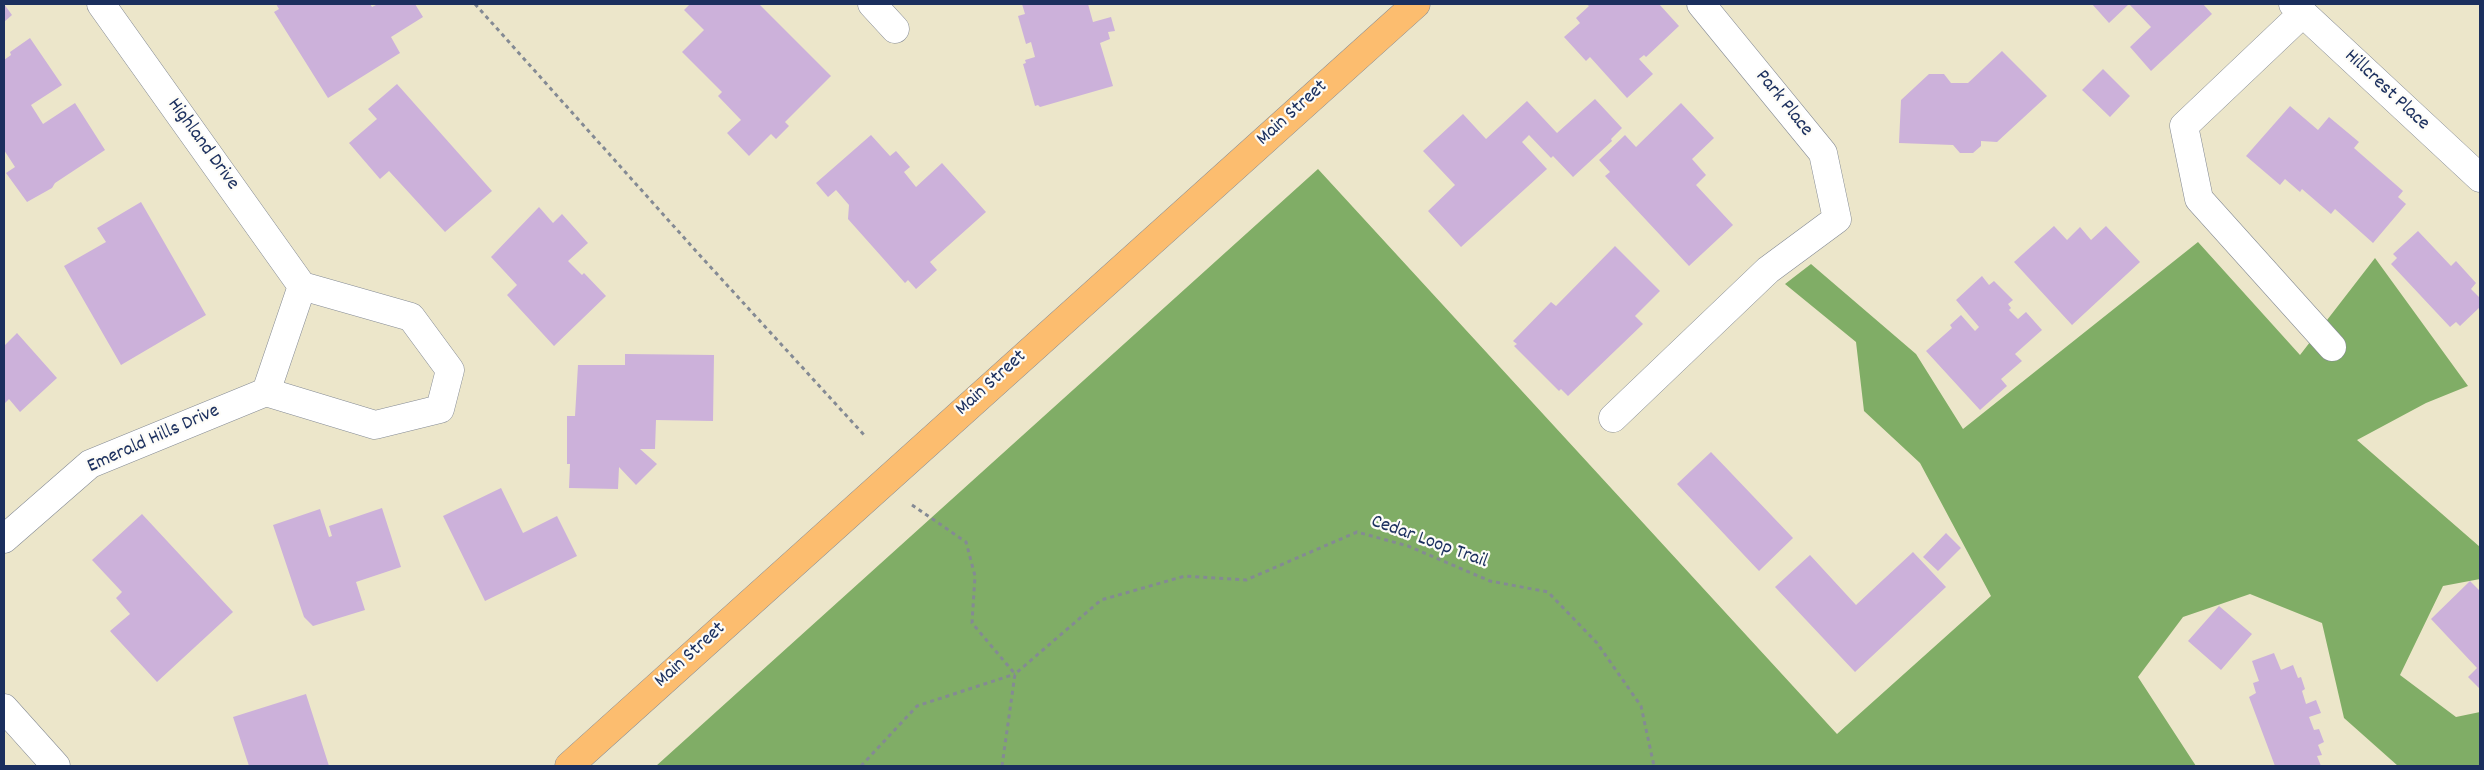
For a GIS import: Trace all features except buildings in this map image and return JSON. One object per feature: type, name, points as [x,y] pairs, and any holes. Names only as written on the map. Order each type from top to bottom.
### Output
[{"type":"main road","name":"Main Street","points":[[568,766],[1416,4]]},
{"type":"street","name":"Highland Drive","points":[[101,4],[302,286]]},
{"type":"street","points":[[872,4],[895,28]]},
{"type":"street","name":"Park Place","points":[[1613,418],[1768,270],[1838,219],[1823,152],[1701,4]]},
{"type":"street","points":[[2298,9],[2184,126],[2199,199],[2332,347]]},
{"type":"street","name":"Hillcrest Place","points":[[2298,9],[2480,178]]},
{"type":"street","points":[[302,286],[412,317],[450,370],[440,409],[374,425],[266,392],[302,286]]},
{"type":"street","name":"Emerald Hills Drive","points":[[4,539],[90,464],[266,392]]},
{"type":"street","points":[[4,708],[56,766]]},
{"type":"path","points":[[475,4],[695,250],[865,436]]},
{"type":"path","points":[[881,484],[966,542],[975,576],[972,623],[1015,674],[1002,766]]},
{"type":"path","name":"Cedar Loop Trail","points":[[1015,674],[1101,600],[1185,576],[1246,580],[1357,532],[1408,546],[1490,581],[1548,592],[1597,643],[1641,706],[1654,766]]},
{"type":"path","points":[[861,766],[917,706],[1015,674]]},
{"type":"green space","points":[[1318,169],[1837,734],[1991,596],[1920,463],[1864,411],[1856,342],[1785,284],[1811,264],[1916,354],[1963,429],[2198,242],[2300,355],[2375,258],[2468,386],[2426,403],[2357,440],[2480,547],[2480,579],[2443,586],[2400,675],[2456,717],[2480,712],[2480,766],[2398,766],[2344,718],[2322,623],[2250,594],[2183,617],[2138,677],[2196,766],[656,766]]}]
